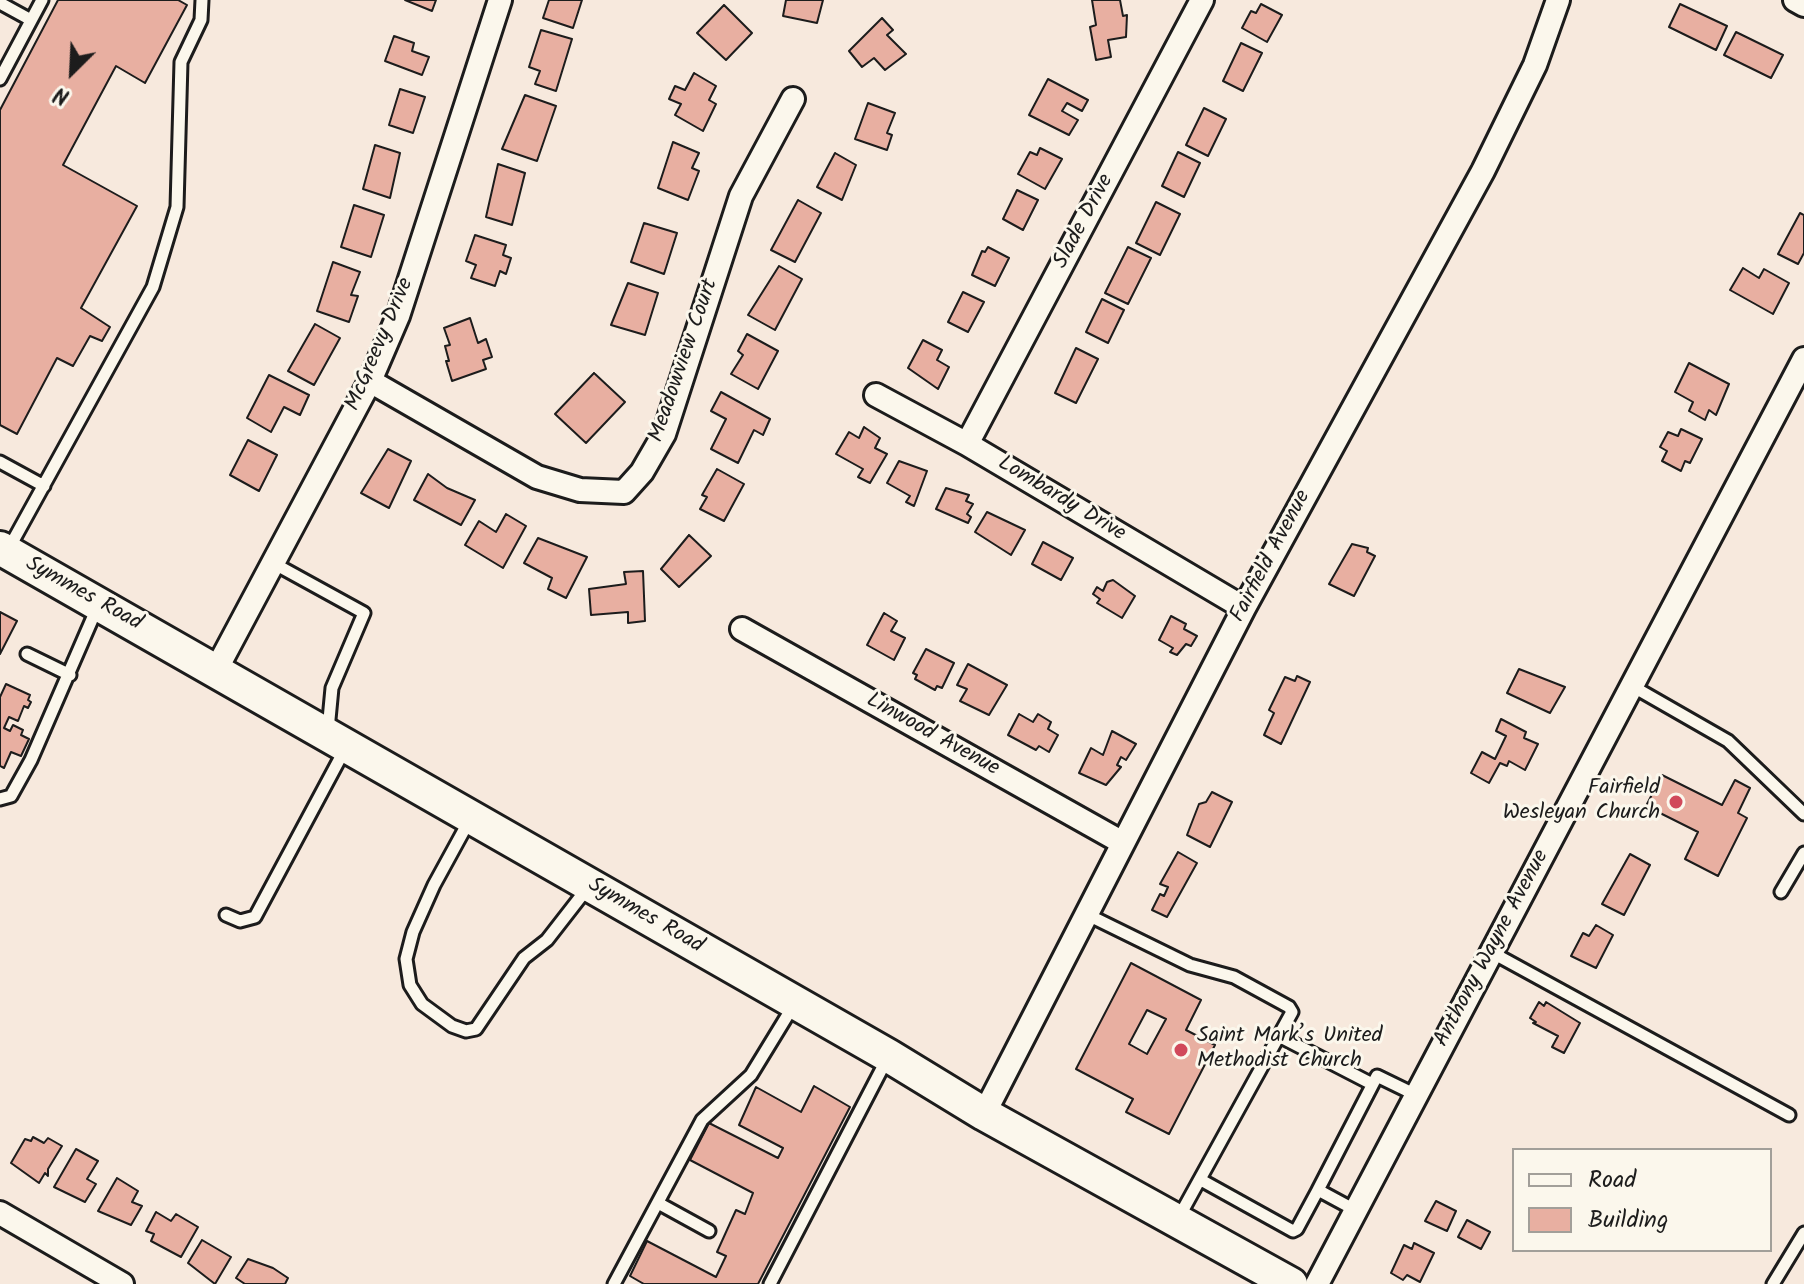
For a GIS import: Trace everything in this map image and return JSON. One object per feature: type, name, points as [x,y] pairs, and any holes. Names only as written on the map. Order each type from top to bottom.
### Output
[{"type":"main road","name":"Symmes Road","points":[[4,550],[889,1056],[984,1114],[1291,1284]]},
{"type":"street","name":"McGreevy Drive","points":[[216,670],[370,381],[398,316],[500,0]]},
{"type":"street","name":"Slade Drive","points":[[967,444],[1202,0]]},
{"type":"street","name":"Fairfield Avenue","points":[[984,1114],[1244,608],[1483,171],[1535,65],[1558,0]]},
{"type":"street","points":[[1795,0],[1804,5]]},
{"type":"street","name":"Meadowview Court","points":[[370,381],[537,477],[580,490],[624,492],[642,472],[664,434],[741,196],[793,99]]},
{"type":"street","name":"Anthony Wayne Avenue","points":[[1317,1284],[1804,359]]},
{"type":"street","name":"Lombardy Drive","points":[[876,395],[967,444],[1244,608]]},
{"type":"street","name":"Linwood Avenue","points":[[742,629],[1123,843]]},
{"type":"street","points":[[3,1223],[122,1284]]},
{"type":"lane","points":[[0,79],[4,64],[42,0]]},
{"type":"lane","points":[[4,550],[44,486],[153,287],[177,207],[181,62],[201,20],[202,0]]},
{"type":"lane","points":[[0,3],[31,20]]},
{"type":"lane","points":[[0,462],[44,486]]},
{"type":"lane","points":[[226,915],[240,921],[255,917],[337,740],[332,688],[364,613],[273,563]]},
{"type":"lane","points":[[0,799],[11,796],[70,675],[99,604]]},
{"type":"lane","points":[[27,654],[70,675]]},
{"type":"lane","points":[[1632,686],[1728,741],[1804,814]]},
{"type":"lane","points":[[472,817],[434,885],[413,932],[406,959],[410,985],[434,1015],[466,1031],[476,1029],[524,958],[547,940],[590,885]]},
{"type":"lane","points":[[1781,892],[1804,853]]},
{"type":"lane","points":[[1086,914],[1190,965],[1234,977],[1289,1007],[1292,1012],[1177,1220]]},
{"type":"lane","points":[[1491,952],[1789,1115]]},
{"type":"lane","points":[[614,1284],[702,1120],[751,1075],[795,1003]]},
{"type":"lane","points":[[1279,1036],[1372,1084]]},
{"type":"lane","points":[[770,1284],[889,1056]]},
{"type":"lane","points":[[1201,1180],[1293,1231],[1297,1229],[1379,1074],[1416,1095]]},
{"type":"lane","points":[[1318,1190],[1355,1210]]},
{"type":"lane","points":[[658,1203],[709,1231]]},
{"type":"lane","points":[[1773,1284],[1804,1233]]},
{"type":"building","points":[[58,0],[178,0],[187,5],[145,83],[116,66],[63,165],[137,206],[81,308],[110,327],[102,341],[90,336],[73,366],[57,358],[17,434],[0,425],[0,110]]},
{"type":"building","points":[[405,0],[436,0],[432,11]]},
{"type":"building","points":[[549,0],[582,0],[573,28],[543,18]]},
{"type":"building","points":[[786,0],[823,0],[817,23],[783,16]]},
{"type":"building","points":[[1092,0],[1120,0],[1123,16],[1127,15],[1126,37],[1108,40],[1111,57],[1096,60],[1090,27],[1096,25]]},
{"type":"building","points":[[1261,4],[1282,15],[1267,42],[1242,28],[1251,11],[1256,13]]},
{"type":"building","points":[[1680,4],[1727,26],[1716,50],[1669,27]]},
{"type":"building","points":[[724,5],[752,33],[726,60],[697,33]]},
{"type":"building","points":[[882,18],[893,30],[887,35],[906,54],[885,70],[874,58],[862,67],[849,51]]},
{"type":"building","points":[[541,30],[572,39],[556,91],[535,84],[540,71],[529,67]]},
{"type":"building","points":[[1736,32],[1783,55],[1771,78],[1724,55]]},
{"type":"building","points":[[394,36],[414,43],[412,51],[429,57],[422,75],[385,61]]},
{"type":"building","points":[[1241,43],[1262,53],[1243,91],[1223,81]]},
{"type":"building","points":[[694,73],[716,86],[709,100],[716,104],[703,131],[675,115],[681,104],[669,99],[675,86],[685,90]]},
{"type":"building","points":[[1048,79],[1088,100],[1082,111],[1067,103],[1062,111],[1078,120],[1069,135],[1029,115]]},
{"type":"building","points":[[400,89],[425,97],[413,133],[389,125]]},
{"type":"building","points":[[525,95],[556,106],[537,161],[502,149]]},
{"type":"building","points":[[868,103],[895,113],[887,133],[892,135],[887,150],[855,139]]},
{"type":"building","points":[[1204,108],[1226,119],[1208,156],[1186,145]]},
{"type":"building","points":[[673,142],[699,153],[692,168],[699,171],[688,200],[658,188]]},
{"type":"building","points":[[375,145],[400,153],[390,198],[363,189]]},
{"type":"building","points":[[1040,148],[1062,159],[1045,189],[1018,174],[1030,152],[1037,155]]},
{"type":"building","points":[[1178,152],[1200,163],[1184,197],[1162,186]]},
{"type":"building","points":[[835,153],[856,165],[842,200],[817,187]]},
{"type":"building","points":[[498,164],[525,173],[512,225],[486,217]]},
{"type":"building","points":[[1017,190],[1038,200],[1023,230],[1003,219]]},
{"type":"building","points":[[798,200],[821,213],[795,262],[771,250]]},
{"type":"building","points":[[1156,202],[1180,214],[1160,255],[1136,243]]},
{"type":"building","points":[[354,205],[384,215],[371,257],[341,247]]},
{"type":"building","points":[[1800,213],[1804,215],[1804,253],[1798,264],[1778,254]]},
{"type":"building","points":[[644,223],[677,233],[664,274],[631,262]]},
{"type":"building","points":[[475,235],[506,245],[503,255],[511,258],[506,274],[500,271],[495,286],[471,278],[476,265],[466,261]]},
{"type":"building","points":[[988,247],[1009,258],[995,286],[972,275],[982,251],[985,252]]},
{"type":"building","points":[[1128,247],[1151,258],[1128,304],[1105,293]]},
{"type":"building","points":[[333,262],[360,272],[351,295],[358,296],[349,322],[317,311]]},
{"type":"building","points":[[779,266],[802,279],[775,330],[748,315]]},
{"type":"building","points":[[1743,268],[1759,278],[1764,269],[1789,283],[1773,314],[1730,290]]},
{"type":"building","points":[[628,283],[658,293],[645,335],[611,325]]},
{"type":"building","points":[[963,292],[984,302],[968,332],[948,322]]},
{"type":"building","points":[[1102,299],[1124,310],[1108,343],[1086,332]]},
{"type":"building","points":[[470,318],[478,343],[486,339],[492,357],[483,360],[486,369],[452,381],[445,346],[450,345],[444,328]]},
{"type":"building","points":[[315,324],[340,338],[314,385],[288,371]]},
{"type":"building","points":[[747,334],[778,351],[758,389],[731,374],[743,355],[738,351]]},
{"type":"building","points":[[923,340],[942,350],[937,360],[949,367],[938,389],[908,368]]},
{"type":"building","points":[[1076,348],[1098,359],[1076,403],[1055,393]]},
{"type":"building","points":[[1689,363],[1729,384],[1716,415],[1709,410],[1705,420],[1689,411],[1693,402],[1675,392]]},
{"type":"building","points":[[594,373],[625,402],[586,443],[555,414]]},
{"type":"building","points":[[269,375],[309,395],[300,415],[284,407],[271,432],[247,418]]},
{"type":"building","points":[[721,392],[770,419],[763,435],[754,430],[738,463],[711,449],[726,419],[711,411]]},
{"type":"building","points":[[864,427],[880,438],[875,448],[887,454],[870,483],[858,477],[863,469],[836,454],[849,432],[859,438]]},
{"type":"building","points":[[1681,429],[1702,439],[1690,463],[1685,461],[1681,471],[1662,461],[1667,451],[1660,447],[1668,432],[1678,436]]},
{"type":"building","points":[[248,440],[277,455],[259,491],[230,475]]},
{"type":"building","points":[[388,449],[411,461],[389,508],[361,493]]},
{"type":"building","points":[[899,461],[927,471],[914,506],[906,502],[910,496],[887,483]]},
{"type":"building","points":[[717,469],[744,484],[724,521],[700,509],[707,497],[702,495]]},
{"type":"building","points":[[428,474],[447,488],[475,500],[461,525],[414,500]]},
{"type":"building","points":[[946,488],[969,495],[966,501],[973,504],[967,514],[971,517],[968,523],[936,509]]},
{"type":"building","points":[[987,512],[1025,530],[1011,555],[975,532]]},
{"type":"building","points":[[506,514],[526,526],[503,568],[465,545],[479,521],[496,532]]},
{"type":"building","points":[[689,535],[711,556],[679,587],[661,569]]},
{"type":"building","points":[[538,538],[587,557],[566,598],[548,589],[552,578],[524,563]]},
{"type":"building","points":[[1043,542],[1073,558],[1061,580],[1032,564]]},
{"type":"building","points":[[1352,544],[1368,548],[1367,552],[1375,556],[1354,596],[1329,584]]},
{"type":"building","points":[[643,571],[645,621],[628,623],[628,612],[591,615],[589,589],[626,584],[624,572]]},
{"type":"building","points":[[1113,580],[1135,596],[1122,618],[1097,603],[1100,599],[1093,594],[1097,587],[1103,591],[1107,582]]},
{"type":"building","points":[[0,612],[17,621],[0,654]]},
{"type":"building","points":[[884,613],[897,621],[891,631],[905,638],[894,660],[867,645]]},
{"type":"building","points":[[1171,616],[1186,624],[1184,629],[1197,636],[1191,646],[1186,644],[1177,655],[1170,652],[1173,648],[1159,640]]},
{"type":"building","points":[[926,649],[954,663],[942,688],[937,686],[935,690],[915,679],[917,675],[913,673]]},
{"type":"building","points":[[968,664],[1007,685],[989,715],[960,701],[967,689],[957,685]]},
{"type":"building","points":[[1519,669],[1565,687],[1550,713],[1507,693]]},
{"type":"building","points":[[1297,676],[1310,682],[1281,744],[1264,735],[1274,713],[1269,710],[1285,677],[1295,681]]},
{"type":"building","points":[[6,684],[30,695],[28,700],[31,702],[28,708],[24,706],[18,721],[9,717],[4,728],[10,731],[13,725],[23,730],[21,735],[29,739],[21,756],[11,752],[4,768],[0,766],[0,697]]},
{"type":"building","points":[[1019,714],[1033,722],[1038,714],[1051,722],[1048,729],[1058,735],[1049,752],[1039,746],[1036,750],[1008,735]]},
{"type":"building","points":[[1501,719],[1526,732],[1524,738],[1538,744],[1525,770],[1509,761],[1507,766],[1500,763],[1489,783],[1471,773],[1482,752],[1495,759],[1506,736],[1496,731]]},
{"type":"building","points":[[1112,731],[1136,744],[1126,760],[1121,757],[1117,765],[1121,767],[1106,785],[1079,773],[1091,748],[1103,755]]},
{"type":"building","points":[[1662,775],[1722,805],[1735,780],[1750,788],[1738,813],[1747,818],[1718,876],[1685,859],[1698,832],[1646,806]]},
{"type":"building","points":[[1212,792],[1232,802],[1210,847],[1187,835],[1199,804],[1206,802]]},
{"type":"building","points":[[1178,852],[1197,863],[1167,917],[1152,910],[1160,894],[1164,896],[1168,887],[1160,884]]},
{"type":"building","points":[[1630,854],[1650,865],[1624,915],[1602,904]]},
{"type":"building","points":[[1596,925],[1613,935],[1596,968],[1571,956],[1583,933],[1589,936]]},
{"type":"building","name":"Saint Mark’s United Methodist Church","points":[[1131,963],[1201,1000],[1186,1030],[1215,1045],[1169,1134],[1126,1112],[1133,1099],[1076,1069]],"holes":[[[1147,1010],[1166,1019],[1147,1054],[1129,1044]]]},
{"type":"building","points":[[1539,1002],[1544,1006],[1546,1002],[1580,1023],[1564,1053],[1552,1047],[1558,1036],[1533,1023],[1536,1022],[1530,1018]]},
{"type":"building","points":[[814,1086],[850,1107],[758,1284],[644,1284],[630,1276],[647,1241],[716,1277],[726,1256],[717,1252],[736,1210],[745,1214],[753,1193],[690,1160],[709,1123],[778,1158],[783,1148],[739,1125],[756,1087],[801,1112]]},
{"type":"building","points":[[33,1137],[44,1143],[48,1138],[62,1146],[48,1169],[48,1176],[45,1173],[39,1183],[11,1163],[25,1139],[31,1141]]},
{"type":"building","points":[[76,1149],[98,1161],[87,1179],[96,1184],[85,1202],[54,1187]]},
{"type":"building","points":[[117,1178],[138,1191],[132,1202],[142,1206],[131,1225],[98,1211]]},
{"type":"building","points":[[1436,1201],[1456,1211],[1447,1231],[1425,1221]]},
{"type":"building","points":[[156,1212],[171,1221],[176,1214],[198,1227],[181,1257],[151,1241],[154,1234],[146,1231]]},
{"type":"building","points":[[1467,1220],[1490,1232],[1481,1249],[1458,1237]]},
{"type":"building","points":[[202,1240],[231,1257],[215,1284],[188,1263]]},
{"type":"building","points":[[1414,1243],[1434,1253],[1420,1282],[1407,1275],[1403,1280],[1391,1273],[1404,1245],[1412,1249]]},
{"type":"building","points":[[248,1259],[273,1268],[288,1278],[285,1284],[245,1284],[236,1278]]},
{"type":"place","name":"Fairfield Wesleyan Church","points":[[1676,802]]},
{"type":"place","name":"Saint Mark’s United Methodist Church","points":[[1181,1050]]}]
